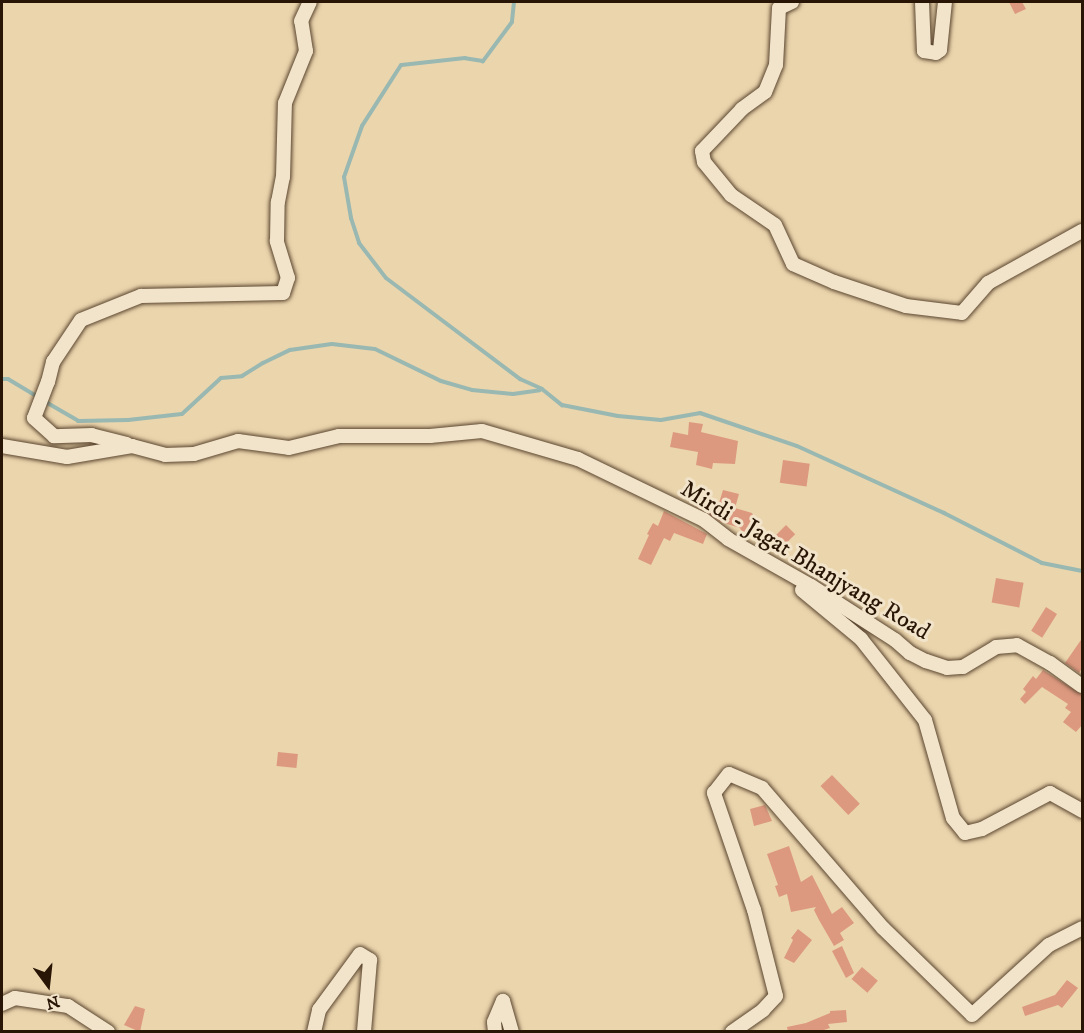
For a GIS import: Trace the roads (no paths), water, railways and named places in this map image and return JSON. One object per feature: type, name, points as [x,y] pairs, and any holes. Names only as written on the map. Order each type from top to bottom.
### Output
[{"type":"street","points":[[132,446],[92,435],[54,436],[34,418],[53,362],[81,320],[141,296],[283,293],[288,278],[277,240],[278,202],[283,177],[285,103],[306,51],[301,21],[310,2]]},
{"type":"street","points":[[792,2],[779,8],[776,65],[765,92],[742,109],[702,151],[704,162],[731,195],[775,225],[793,264],[834,282],[906,306],[962,313],[988,283],[1083,231]]},
{"type":"street","points":[[922,2],[924,51],[936,53],[940,50],[945,2]]},
{"type":"street","name":"Mirdi - Jagat Bhanjyang Road","points":[[2,446],[67,457],[132,446],[165,455],[194,454],[238,441],[289,448],[339,436],[430,436],[482,431],[567,456],[616,476],[704,520],[728,539],[768,561],[926,661],[947,668],[963,667],[996,647],[1017,645],[1050,663],[1083,686]]},
{"type":"street","points":[[768,561],[861,639],[925,720],[953,818],[965,833],[982,829],[1050,793],[1083,811]]},
{"type":"street","points":[[732,1032],[763,1010],[776,996],[754,910],[714,793],[729,774],[762,788],[883,928],[972,1016],[1049,945],[1083,928]]},
{"type":"street","points":[[314,1032],[319,1010],[360,954],[370,960],[364,1032]]},
{"type":"street","points":[[2,1004],[15,998],[68,1006],[108,1032]]},
{"type":"street","points":[[495,1032],[494,1022],[502,1001],[512,1032]]},
{"type":"waterway","points":[[514,2],[512,22],[483,61],[465,58],[401,65],[362,126],[344,177],[351,218],[359,243],[386,278],[520,379],[542,389],[562,405],[618,416],[661,420],[700,413],[797,446],[944,513],[1042,563],[1082,571]]},
{"type":"waterway","points":[[44,401],[78,421],[128,420],[182,414],[221,378],[242,376],[290,350],[332,344],[375,349],[441,381],[472,390],[513,394],[540,390]]},
{"type":"waterway","points":[[2,379],[8,379],[38,397]]}]
